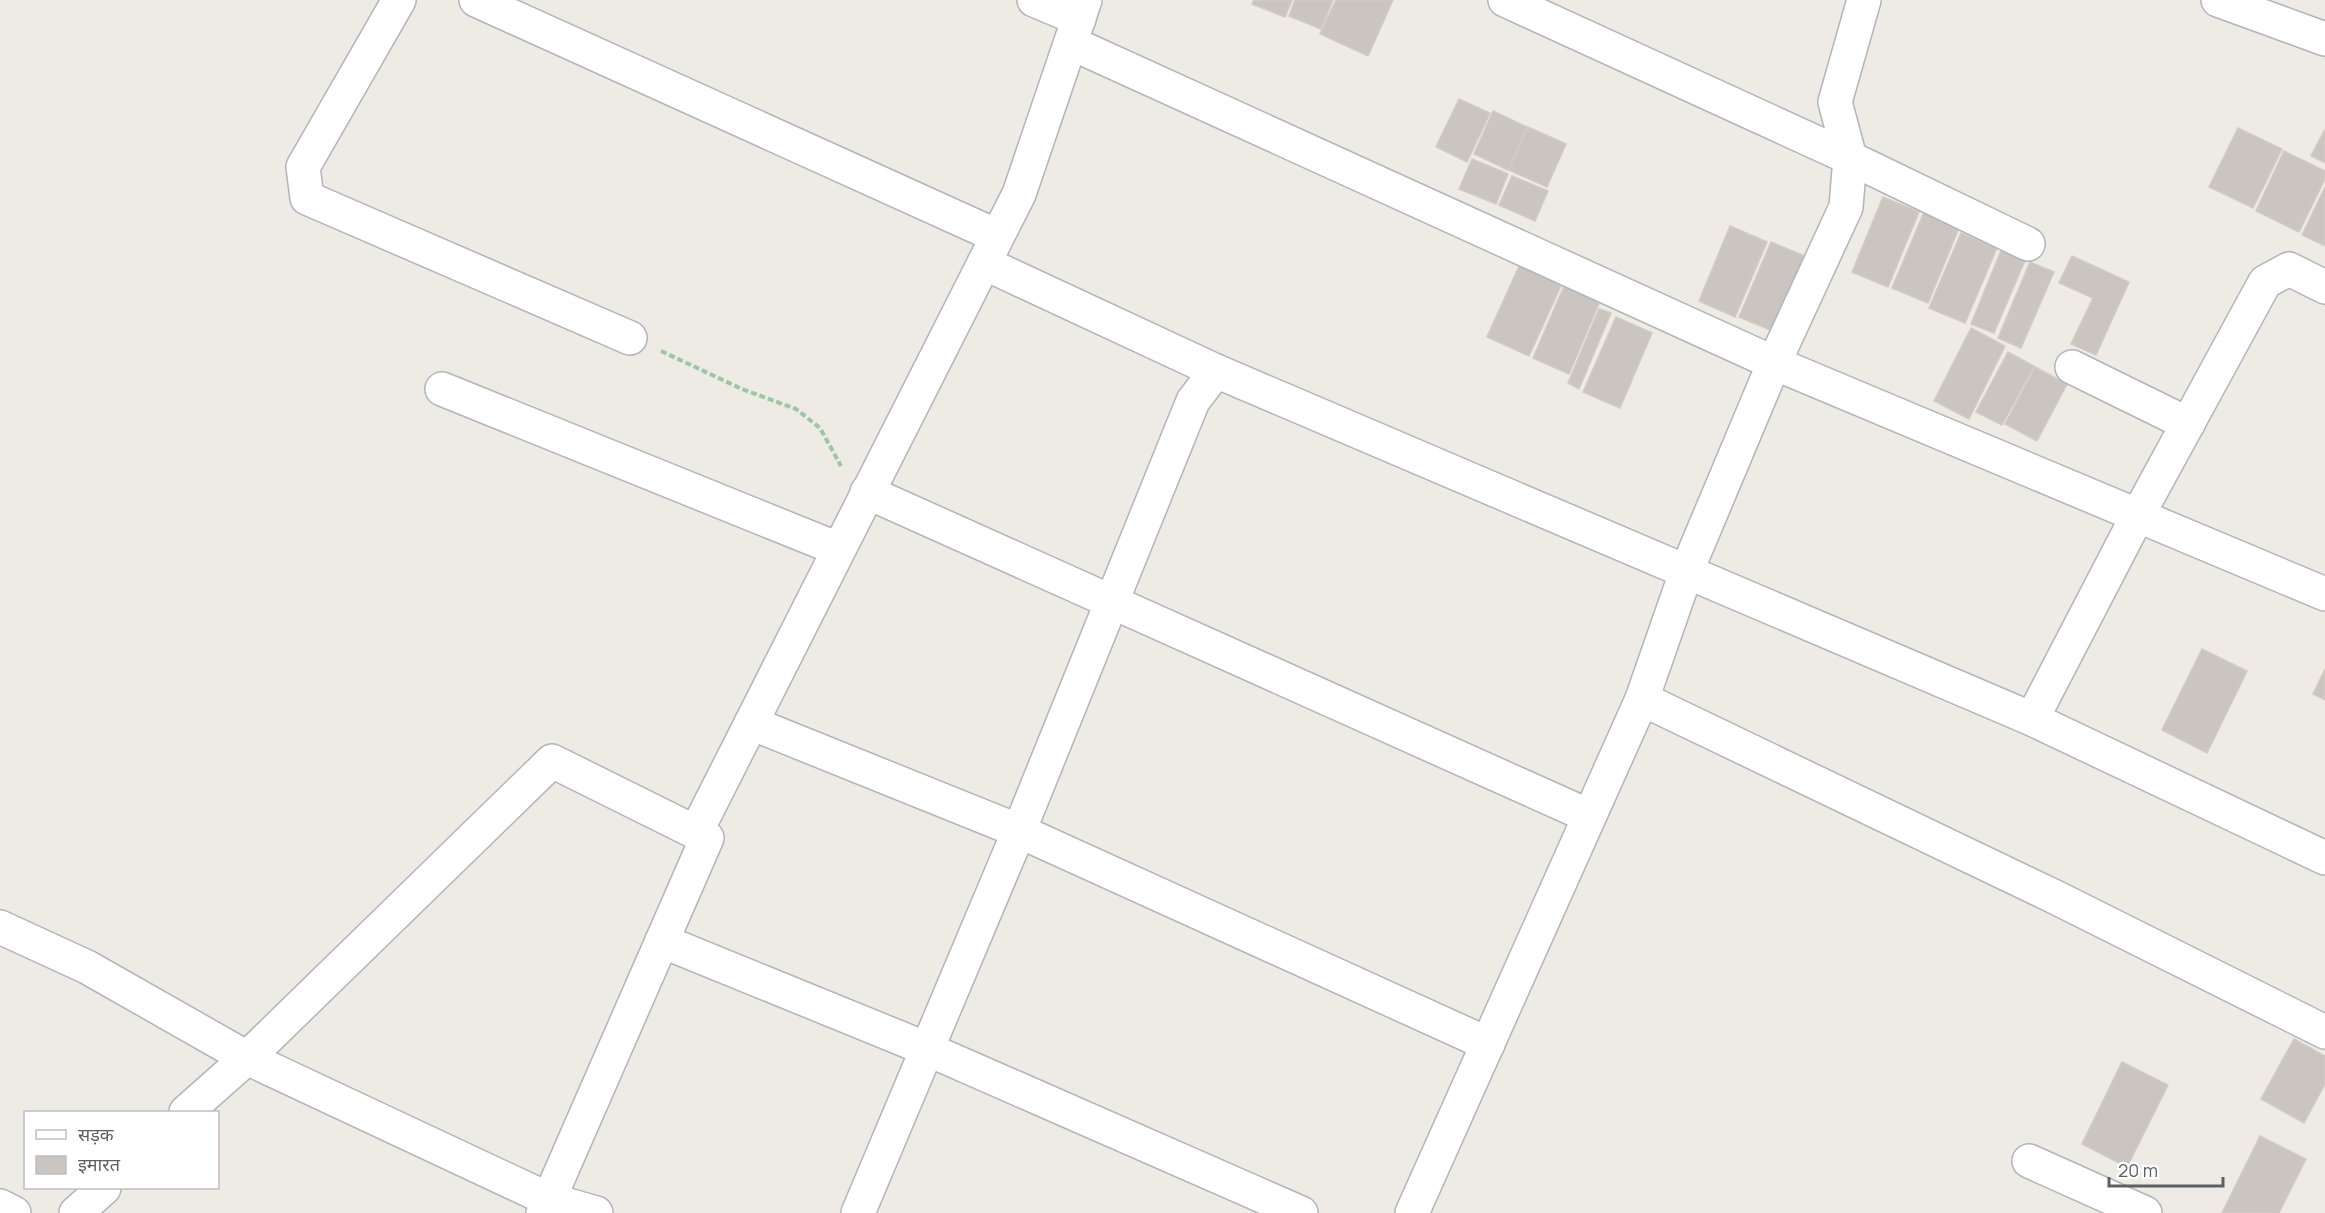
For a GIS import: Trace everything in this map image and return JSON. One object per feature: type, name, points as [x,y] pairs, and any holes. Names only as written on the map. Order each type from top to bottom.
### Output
[{"type":"street","points":[[399,0],[303,167],[307,198],[630,338]]},
{"type":"street","points":[[476,0],[991,250],[1216,370],[2032,719],[2325,858]]},
{"type":"street","points":[[1034,0],[1774,363],[2325,594]]},
{"type":"street","points":[[1505,0],[1850,158],[2028,244]]},
{"type":"street","points":[[1412,1213],[1642,699],[1686,570],[1774,363],[1846,207],[1850,158],[1835,102],[1864,0]]},
{"type":"street","points":[[2218,0],[2325,39]]},
{"type":"street","points":[[696,832],[1019,194],[1078,21]]},
{"type":"street","points":[[2032,719],[2138,515],[2265,282],[2289,269],[2325,287]]},
{"type":"street","points":[[2072,367],[2188,424]]},
{"type":"street","points":[[858,1213],[1019,831],[1193,401],[1216,370]]},
{"type":"street","points":[[442,389],[838,549]]},
{"type":"street","points":[[867,492],[1590,816]]},
{"type":"street","points":[[1642,699],[2068,904],[2325,1032]]},
{"type":"street","points":[[751,723],[1019,831],[1488,1044]]},
{"type":"street","points":[[188,1111],[247,1058],[552,761],[707,838],[547,1207]]},
{"type":"street","points":[[0,927],[87,967],[247,1058],[547,1207],[596,1213]]},
{"type":"street","points":[[662,941],[927,1048],[1301,1213]]},
{"type":"street","points":[[2029,1161],[2145,1213]]},
{"type":"street","points":[[77,1213],[103,1189]]},
{"type":"street","points":[[0,1206],[14,1213]]},
{"type":"path","points":[[630,338],[683,360],[741,389],[796,409],[820,428],[851,482],[867,492]]},
{"type":"building","points":[[1254,0],[1292,0],[1285,17],[1252,4]]},
{"type":"building","points":[[1295,0],[1333,0],[1321,29],[1289,16]]},
{"type":"building","points":[[1336,0],[1393,0],[1368,56],[1320,34]]},
{"type":"building","points":[[1459,99],[1490,113],[1467,162],[1436,147]]},
{"type":"building","points":[[1493,111],[1527,127],[1508,170],[1474,154]]},
{"type":"building","points":[[1528,127],[1566,144],[1547,187],[1509,170]]},
{"type":"building","points":[[2238,128],[2282,149],[2253,208],[2209,187]]},
{"type":"building","points":[[2325,129],[2325,163],[2311,156]]},
{"type":"building","points":[[2284,151],[2325,171],[2325,179],[2299,232],[2256,211]]},
{"type":"building","points":[[1472,159],[1508,174],[1496,204],[1459,189]]},
{"type":"building","points":[[1512,176],[1548,191],[1535,221],[1499,205]]},
{"type":"building","points":[[2325,187],[2325,246],[2302,235]]},
{"type":"building","points":[[1883,197],[1919,212],[1888,287],[1852,272]]},
{"type":"building","points":[[1924,212],[1959,228],[1928,303],[1892,288]]},
{"type":"building","points":[[1730,226],[1767,242],[1735,317],[1699,301]]},
{"type":"building","points":[[1961,233],[1997,248],[1965,323],[1929,308]]},
{"type":"building","points":[[1771,242],[1807,257],[1775,332],[1739,317]]},
{"type":"building","points":[[2002,248],[2026,258],[1994,333],[1971,324]]},
{"type":"building","points":[[2072,256],[2129,282],[2096,355],[2071,344],[2093,298],[2059,283]]},
{"type":"building","points":[[1521,262],[1563,281],[1529,356],[1487,337]]},
{"type":"building","points":[[2030,262],[2054,272],[2021,348],[1998,338]]},
{"type":"building","points":[[1565,284],[1601,299],[1569,374],[1533,358]]},
{"type":"building","points":[[1599,309],[1611,313],[1579,389],[1568,383]]},
{"type":"building","points":[[1616,317],[1652,333],[1620,408],[1583,392]]},
{"type":"building","points":[[1971,328],[2005,346],[1969,419],[1934,401]]},
{"type":"building","points":[[2008,352],[2034,366],[2002,425],[1976,412]]},
{"type":"building","points":[[2035,367],[2067,384],[2037,441],[2005,424]]},
{"type":"building","points":[[2202,649],[2247,671],[2207,753],[2162,730]]},
{"type":"building","points":[[2325,669],[2325,700],[2313,694]]},
{"type":"building","points":[[2294,1039],[2325,1056],[2325,1084],[2304,1123],[2261,1099]]},
{"type":"building","points":[[2122,1062],[2168,1085],[2127,1167],[2082,1144]]},
{"type":"building","points":[[2260,1136],[2306,1159],[2279,1213],[2222,1213]]}]
